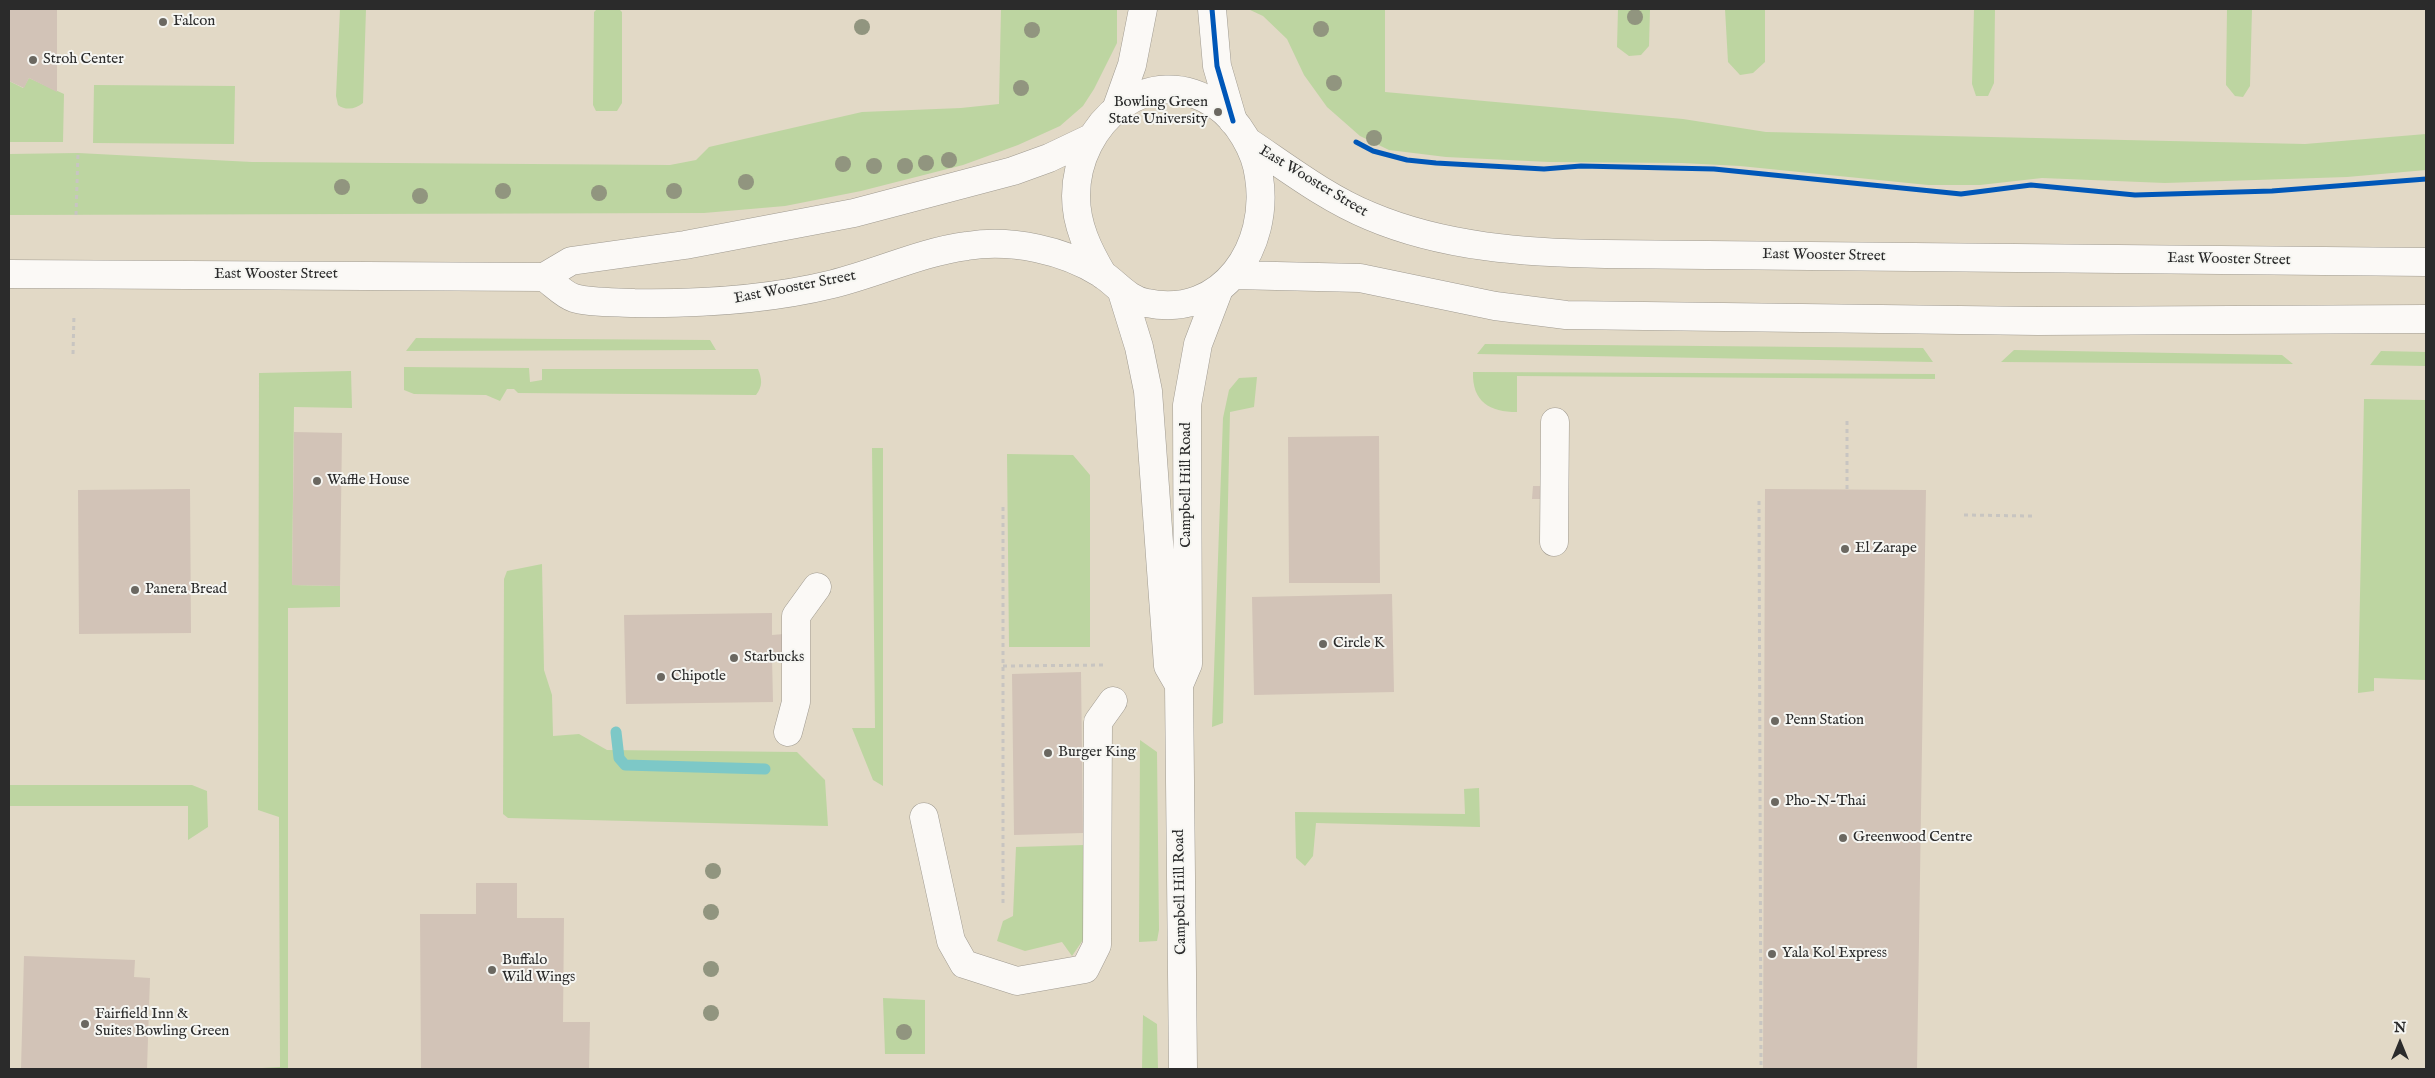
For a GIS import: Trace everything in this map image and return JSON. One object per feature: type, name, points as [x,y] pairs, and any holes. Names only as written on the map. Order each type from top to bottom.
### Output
[{"type":"main road","points":[[1116,108],[1132,65],[1143,9]]},
{"type":"main road","points":[[1212,9],[1217,66],[1240,131]]},
{"type":"main road","name":"East Wooster Street","points":[[544,277],[572,298],[677,304],[735,300],[832,284],[943,250],[995,244],[1048,251],[1076,261],[1112,284],[1144,303],[1170,306],[1192,302],[1226,282],[1246,258],[1254,238],[1259,217],[1260,177],[1255,158],[1240,131],[1219,107],[1202,97],[1177,90],[1145,93],[1116,108],[1104,119],[1091,138],[1078,176],[1076,195],[1078,214],[1086,247],[1112,284]]},
{"type":"main road","name":"East Wooster Street","points":[[1240,131],[1320,189],[1369,216],[1415,232],[1477,245],[1518,250],[1605,254],[2426,262]]},
{"type":"main road","name":"East Wooster Street","points":[[9,274],[544,277],[571,261],[685,245],[854,213],[1014,171],[1050,158],[1091,138]]},
{"type":"main road","name":"East Wooster Street","points":[[1226,282],[1360,278],[1495,306],[1566,315],[2029,321],[2426,319]]},
{"type":"main road","name":"Campbell Hill Road","points":[[1183,1069],[1179,685],[1188,664],[1187,405],[1198,344],[1226,282]]},
{"type":"main road","name":"Campbell Hill Road","points":[[1112,284],[1139,347],[1148,392],[1168,666],[1179,685]]},
{"type":"main road","points":[[1554,542],[1555,422]]},
{"type":"main road","points":[[788,732],[796,702],[796,616],[817,586]]},
{"type":"main road","points":[[924,817],[951,941],[964,964],[1017,980],[1085,969],[1097,944],[1098,722],[1113,701]]},
{"type":"path","points":[[76,215],[78,153]]},
{"type":"path","points":[[73,354],[74,314]]},
{"type":"path","points":[[1847,421],[1847,490]]},
{"type":"path","points":[[1759,501],[1761,1069]]},
{"type":"path","points":[[1003,507],[1003,903]]},
{"type":"path","points":[[1964,514],[2032,516]]},
{"type":"path","points":[[1003,666],[1112,665]]},
{"type":"green space","points":[[340,9],[366,9],[363,103],[351,108],[344,108],[338,105],[336,96]]},
{"type":"green space","points":[[597,9],[619,9],[622,12],[622,103],[617,111],[596,111],[593,105],[594,12]]},
{"type":"green space","points":[[1001,9],[1117,9],[1117,43],[1094,89],[1083,106],[1060,126],[1018,145],[963,165],[861,191],[785,206],[704,213],[9,215],[9,154],[78,153],[252,162],[670,165],[696,160],[709,147],[862,112],[961,108],[999,104]]},
{"type":"green space","points":[[1248,9],[1385,9],[1385,92],[1683,119],[1766,132],[2305,144],[2426,134],[2426,170],[2347,177],[2165,183],[2042,178],[1980,185],[1928,185],[1740,166],[1682,163],[1549,162],[1446,157],[1389,150],[1360,136],[1327,107],[1304,75],[1287,39],[1263,16]]},
{"type":"green space","points":[[1618,9],[1650,9],[1649,46],[1641,55],[1629,56],[1617,47]]},
{"type":"green space","points":[[1725,9],[1765,9],[1765,62],[1753,73],[1740,75],[1728,62]]},
{"type":"green space","points":[[1974,9],[1995,9],[1994,83],[1988,96],[1976,96],[1972,84]]},
{"type":"green space","points":[[2227,9],[2252,9],[2250,86],[2243,97],[2235,96],[2226,85]]},
{"type":"green space","points":[[29,78],[64,94],[63,142],[9,142],[9,81],[23,88]]},
{"type":"green space","points":[[94,85],[235,86],[234,144],[93,143]]},
{"type":"green space","points":[[416,338],[710,340],[716,350],[406,351]]},
{"type":"green space","points":[[1485,344],[1923,348],[1933,362],[1477,354]]},
{"type":"green space","points":[[2014,350],[2282,355],[2293,364],[2001,362]]},
{"type":"green space","points":[[2381,351],[2426,352],[2426,366],[2370,365]]},
{"type":"green space","points":[[404,367],[529,368],[530,382],[542,380],[542,369],[758,369],[761,382],[760,389],[756,395],[518,393],[514,389],[507,389],[500,401],[486,395],[414,394],[404,390]]},
{"type":"green space","points":[[351,371],[352,408],[294,407],[292,585],[340,586],[340,607],[288,608],[288,1069],[244,1069],[280,1067],[279,817],[258,810],[259,373]]},
{"type":"green space","points":[[1473,372],[1935,374],[1935,379],[1517,376],[1517,412],[1507,412],[1491,407],[1479,398],[1473,382]]},
{"type":"green space","points":[[1257,377],[1254,407],[1230,412],[1223,723],[1212,727],[1223,418],[1229,390],[1239,378]]},
{"type":"green space","points":[[2364,399],[2426,400],[2426,680],[2374,678],[2374,691],[2358,693]]},
{"type":"green space","points":[[872,448],[883,448],[883,786],[873,780],[852,728],[875,728]]},
{"type":"green space","points":[[1007,454],[1073,455],[1090,475],[1090,647],[1009,647]]},
{"type":"green space","points":[[542,564],[544,670],[552,695],[553,736],[579,734],[607,750],[797,752],[825,780],[828,826],[508,818],[503,814],[504,579],[507,571]]},
{"type":"green space","points":[[1140,740],[1157,752],[1159,930],[1157,941],[1139,942]]},
{"type":"green space","points":[[9,785],[192,785],[207,791],[208,827],[188,840],[188,806],[9,806]]},
{"type":"green space","points":[[1479,788],[1480,827],[1316,823],[1313,856],[1305,866],[1296,858],[1295,812],[1465,814],[1464,789]]},
{"type":"green space","points":[[1084,845],[1087,934],[1072,956],[1062,942],[1025,951],[997,941],[1003,921],[1013,916],[1016,847]]},
{"type":"green space","points":[[883,998],[925,1000],[925,1054],[885,1054]]},
{"type":"green space","points":[[1143,1015],[1157,1024],[1158,1069],[1142,1069]]},
{"type":"building","name":"Stroh Center","points":[[9,9],[57,9],[57,92],[29,78],[24,88],[9,81]]},
{"type":"building","name":"Waffle House","points":[[294,432],[342,433],[340,586],[292,585]]},
{"type":"building","points":[[1379,436],[1380,583],[1289,583],[1288,437]]},
{"type":"building","points":[[1533,486],[1542,486],[1541,499],[1532,499]]},
{"type":"building","name":"Panera Bread","points":[[190,489],[191,633],[79,634],[78,490]]},
{"type":"building","name":"Greenwood Centre","points":[[1765,489],[1926,490],[1917,1069],[1763,1069]]},
{"type":"building","name":"Circle K","points":[[1392,594],[1394,692],[1254,695],[1252,597]]},
{"type":"building","points":[[772,613],[772,635],[784,634],[785,657],[772,657],[773,702],[626,704],[624,615]]},
{"type":"building","name":"Burger King","points":[[1081,672],[1083,833],[1014,835],[1012,674]]},
{"type":"building","name":"Buffalo Wild Wings","points":[[476,883],[517,883],[517,918],[564,918],[563,1022],[590,1022],[589,1069],[421,1069],[420,914],[476,914]]},
{"type":"building","name":"Fairfield Inn & Suites Bowling Green","points":[[24,956],[135,960],[134,977],[150,978],[147,1069],[21,1069]]},
{"type":"waterway","points":[[616,732],[619,758],[625,765],[765,769]]},
{"type":"cycle path","points":[[1212,9],[1217,66],[1233,121]]},
{"type":"cycle path","points":[[1356,142],[1373,151],[1407,160],[1436,163],[1544,169],[1581,166],[1714,169],[1961,194],[2031,185],[2135,195],[2272,191],[2426,179]]},
{"type":"place","name":"Falcon","points":[[163,22]]},
{"type":"place","name":"Stroh Center","points":[[33,60]]},
{"type":"place","name":"Bowling Green State University","points":[[1218,112]]},
{"type":"place","name":"Waffle House","points":[[317,481]]},
{"type":"place","name":"El Zarape","points":[[1845,549]]},
{"type":"place","name":"Panera Bread","points":[[135,590]]},
{"type":"place","name":"Circle K","points":[[1323,644]]},
{"type":"place","name":"Starbucks","points":[[734,658]]},
{"type":"place","name":"Chipotle","points":[[661,677]]},
{"type":"place","name":"Penn Station","points":[[1775,721]]},
{"type":"place","name":"Burger King","points":[[1048,753]]},
{"type":"place","name":"Pho-N-Thai","points":[[1775,802]]},
{"type":"place","name":"Greenwood Centre","points":[[1843,838]]},
{"type":"place","name":"Yala Kol Express","points":[[1772,954]]},
{"type":"place","name":"Buffalo Wild Wings","points":[[492,970]]},
{"type":"place","name":"Fairfield Inn & Suites Bowling Green","points":[[85,1024]]}]
